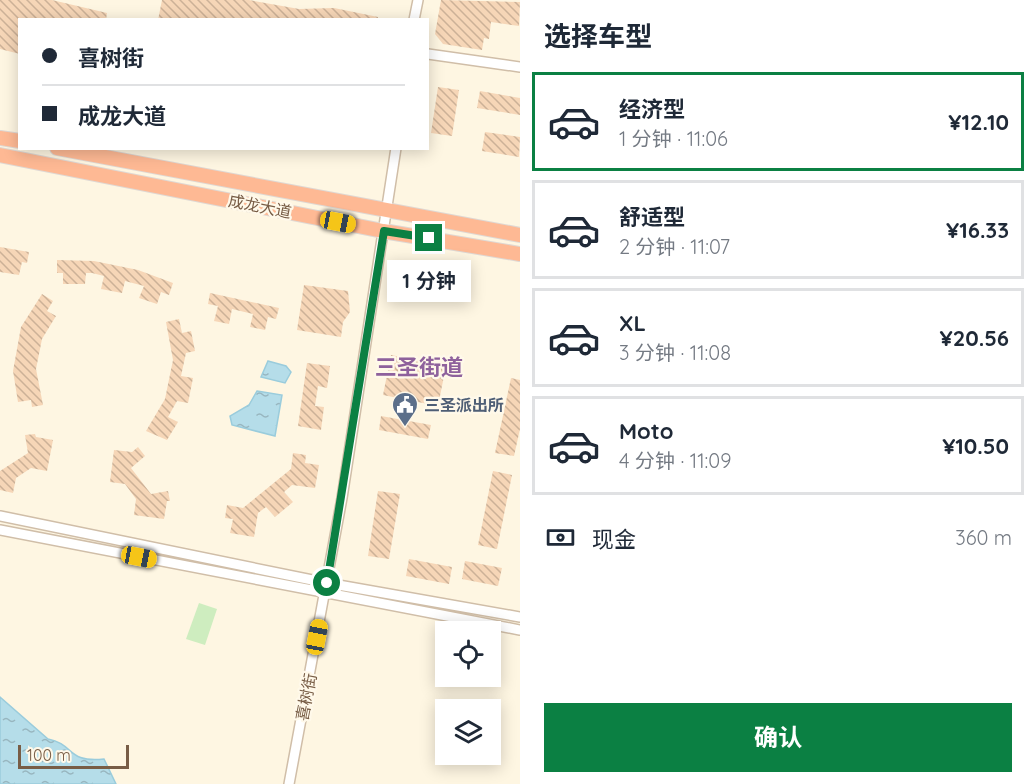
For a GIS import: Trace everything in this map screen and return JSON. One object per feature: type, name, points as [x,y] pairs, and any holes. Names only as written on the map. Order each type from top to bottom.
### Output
[{"type":"highway","points":[[0,138],[18,141]]},
{"type":"highway","name":"成龙大道","points":[[67,150],[387,212],[520,235]]},
{"type":"highway","name":"成龙大道","points":[[0,155],[384,231],[520,254]]},
{"type":"street","points":[[414,18],[418,0]]},
{"type":"street","points":[[429,54],[520,67]]},
{"type":"street","name":"喜树街","points":[[289,784],[327,583],[396,150]]},
{"type":"street","points":[[0,516],[327,583],[520,617]]},
{"type":"street","points":[[0,530],[520,630]]},
{"type":"green space","points":[[199,603],[217,609],[205,645],[186,639]]},
{"type":"water","points":[[268,361],[286,366],[291,372],[285,383],[261,377]]},
{"type":"water","points":[[257,391],[282,395],[275,436],[232,425],[230,416],[249,405]]},
{"type":"water","points":[[0,697],[48,739],[57,741],[77,756],[104,759],[116,784],[0,784]]},
{"type":"building","points":[[0,0],[52,0],[107,13],[106,18],[18,18],[18,54],[0,49]]},
{"type":"building","points":[[162,0],[249,0],[299,9],[334,8],[378,17],[378,18],[158,18]]},
{"type":"building","points":[[441,0],[520,2],[519,26],[491,22],[489,39],[484,38],[482,50],[443,44],[435,34]]},
{"type":"building","points":[[438,87],[459,90],[452,136],[431,133]]},
{"type":"building","points":[[480,91],[520,98],[520,115],[477,108]]},
{"type":"building","points":[[485,132],[520,137],[519,157],[482,151]]},
{"type":"building","points":[[0,247],[29,252],[27,263],[22,262],[19,275],[0,272]]},
{"type":"building","points":[[57,260],[94,261],[138,270],[173,283],[169,295],[161,292],[157,304],[139,298],[144,286],[125,281],[122,293],[101,289],[104,276],[92,273],[86,273],[85,284],[63,284],[63,273],[57,273]]},
{"type":"building","points":[[304,285],[348,291],[350,312],[343,322],[341,337],[297,330]]},
{"type":"building","points":[[210,293],[279,308],[276,319],[268,317],[265,330],[250,327],[253,314],[232,309],[229,324],[214,321],[218,306],[208,304]]},
{"type":"building","points":[[42,294],[53,301],[47,311],[56,316],[42,339],[36,369],[43,405],[32,407],[31,400],[18,402],[13,371],[21,327]]},
{"type":"building","points":[[179,319],[182,333],[191,331],[195,351],[186,353],[181,376],[193,378],[188,403],[177,401],[168,417],[178,422],[167,440],[146,431],[165,399],[173,360],[166,322]]},
{"type":"building","points":[[391,355],[446,366],[438,406],[383,395]]},
{"type":"building","points":[[307,363],[330,366],[327,388],[318,386],[315,406],[324,407],[321,430],[298,426]]},
{"type":"building","points":[[511,378],[520,380],[520,429],[514,456],[495,453]]},
{"type":"building","name":"三圣派出所","points":[[381,416],[431,425],[428,439],[379,430]]},
{"type":"building","points":[[35,434],[36,437],[53,440],[47,471],[31,468],[16,478],[13,493],[0,490],[0,471],[28,453],[25,435]]},
{"type":"building","points":[[138,447],[145,456],[131,468],[151,494],[168,491],[170,501],[167,501],[164,519],[134,515],[136,499],[125,484],[110,482],[114,450],[132,452]]},
{"type":"building","points":[[293,453],[306,455],[305,463],[319,465],[315,488],[292,485],[284,492],[293,502],[275,517],[266,507],[258,513],[254,537],[230,533],[233,519],[225,518],[227,505],[243,508],[291,469]]},
{"type":"building","points":[[493,471],[512,475],[497,549],[478,545]]},
{"type":"building","points":[[378,491],[400,494],[389,559],[368,556]]},
{"type":"building","points":[[409,559],[452,567],[449,584],[406,576]]},
{"type":"building","points":[[465,561],[502,568],[498,586],[462,579]]},
{"type":"place","name":"三圣派出所","points":[[405,428]]},
{"type":"district","name":"三圣街道","points":[[419,367]]},
{"type":"route","points":[[327,583],[384,231],[429,238]]}]
